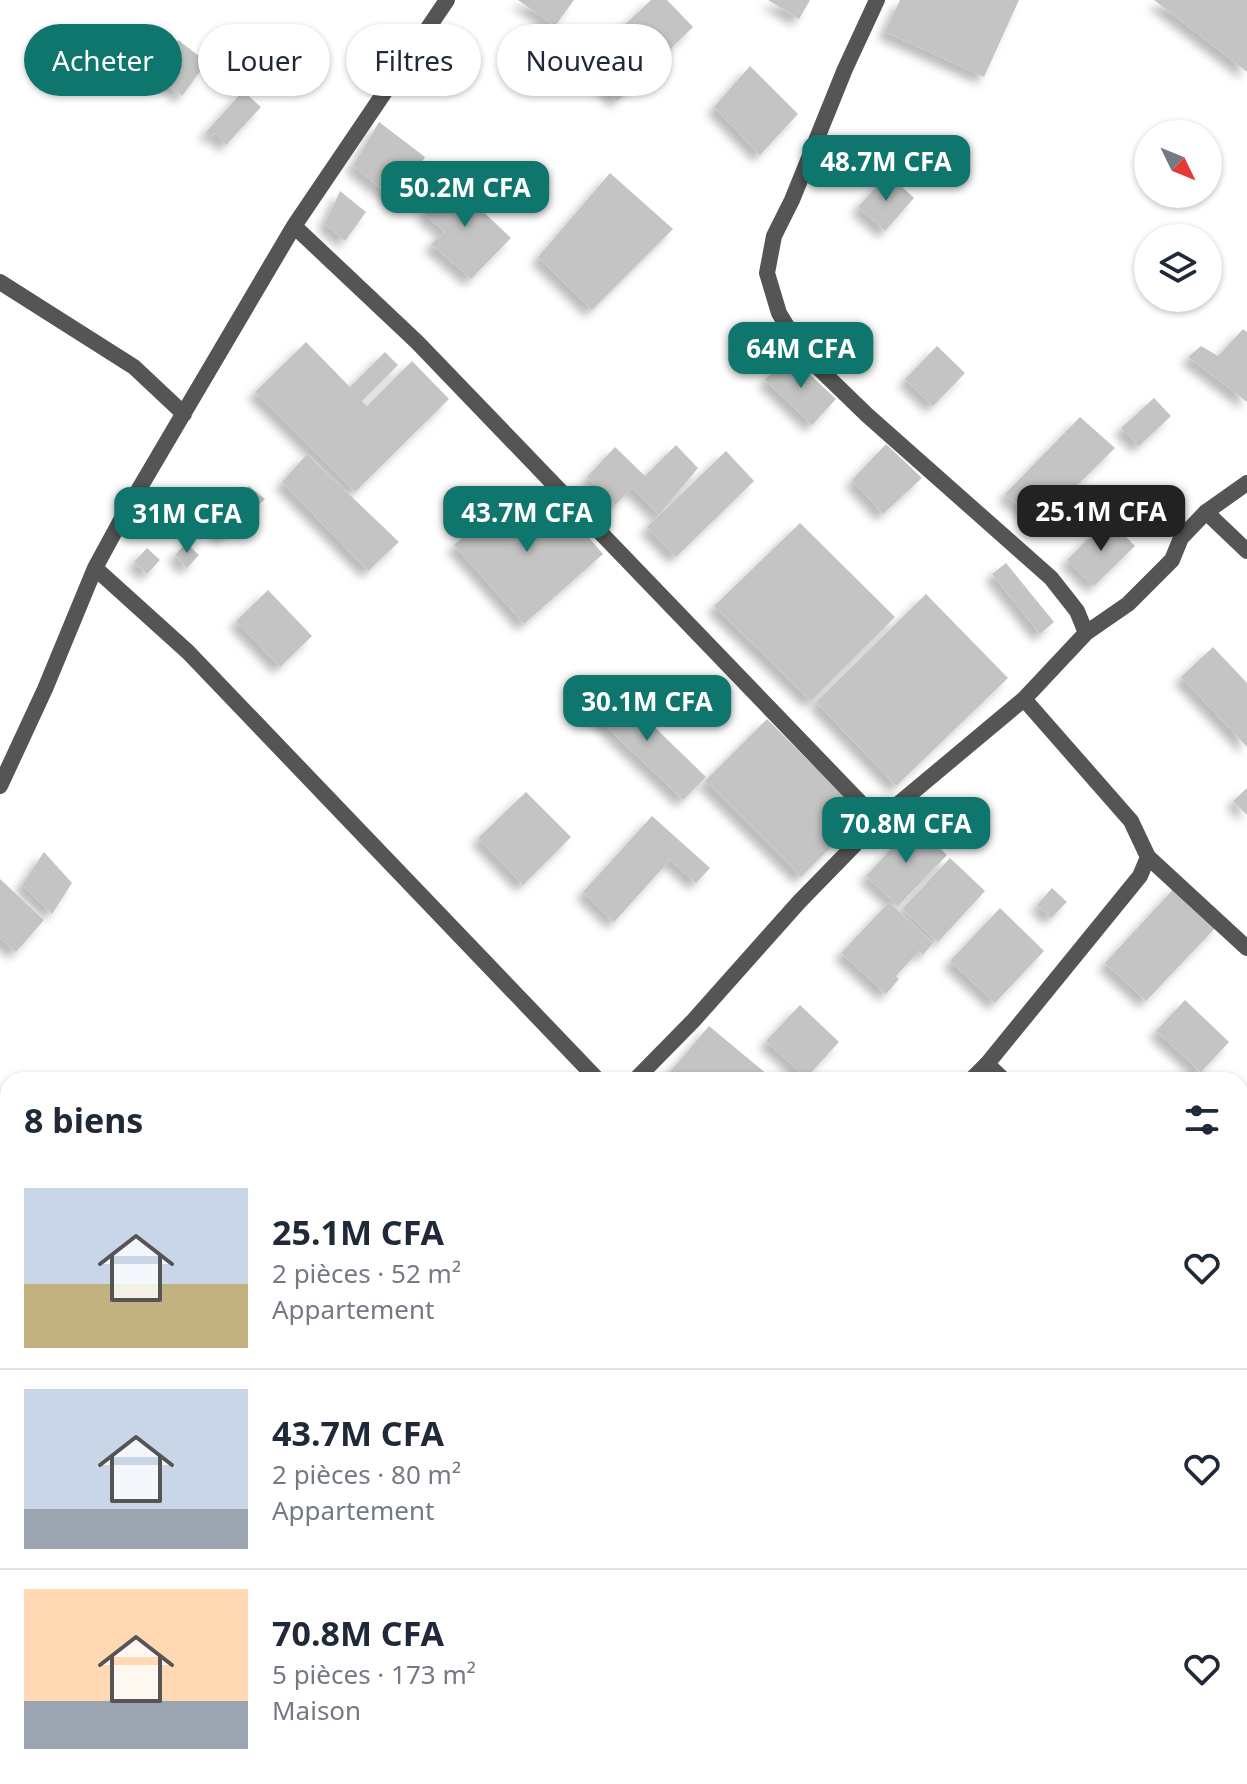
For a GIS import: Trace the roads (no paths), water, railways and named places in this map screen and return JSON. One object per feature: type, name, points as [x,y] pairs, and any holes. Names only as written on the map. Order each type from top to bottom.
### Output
[{"type":"street","points":[[0,786],[45,689],[95,568],[294,226],[447,0]]},
{"type":"street","points":[[877,0],[774,236],[767,273],[779,313],[803,353],[867,415],[1051,578],[1077,611],[1086,633]]},
{"type":"street","points":[[294,226],[417,342],[878,821]]},
{"type":"street","points":[[0,282],[134,367],[184,414]]},
{"type":"street","points":[[643,1072],[878,821],[1024,699],[1086,633],[1128,604],[1172,560],[1181,538],[1206,512],[1247,483]]},
{"type":"street","points":[[1206,512],[1247,551]]},
{"type":"street","points":[[95,568],[188,652],[590,1072]]},
{"type":"street","points":[[1024,699],[1131,821],[1148,857],[1247,948]]},
{"type":"street","points":[[979,1072],[1140,876],[1148,857]]},
{"type":"street","points":[[987,1064],[996,1072]]}]
